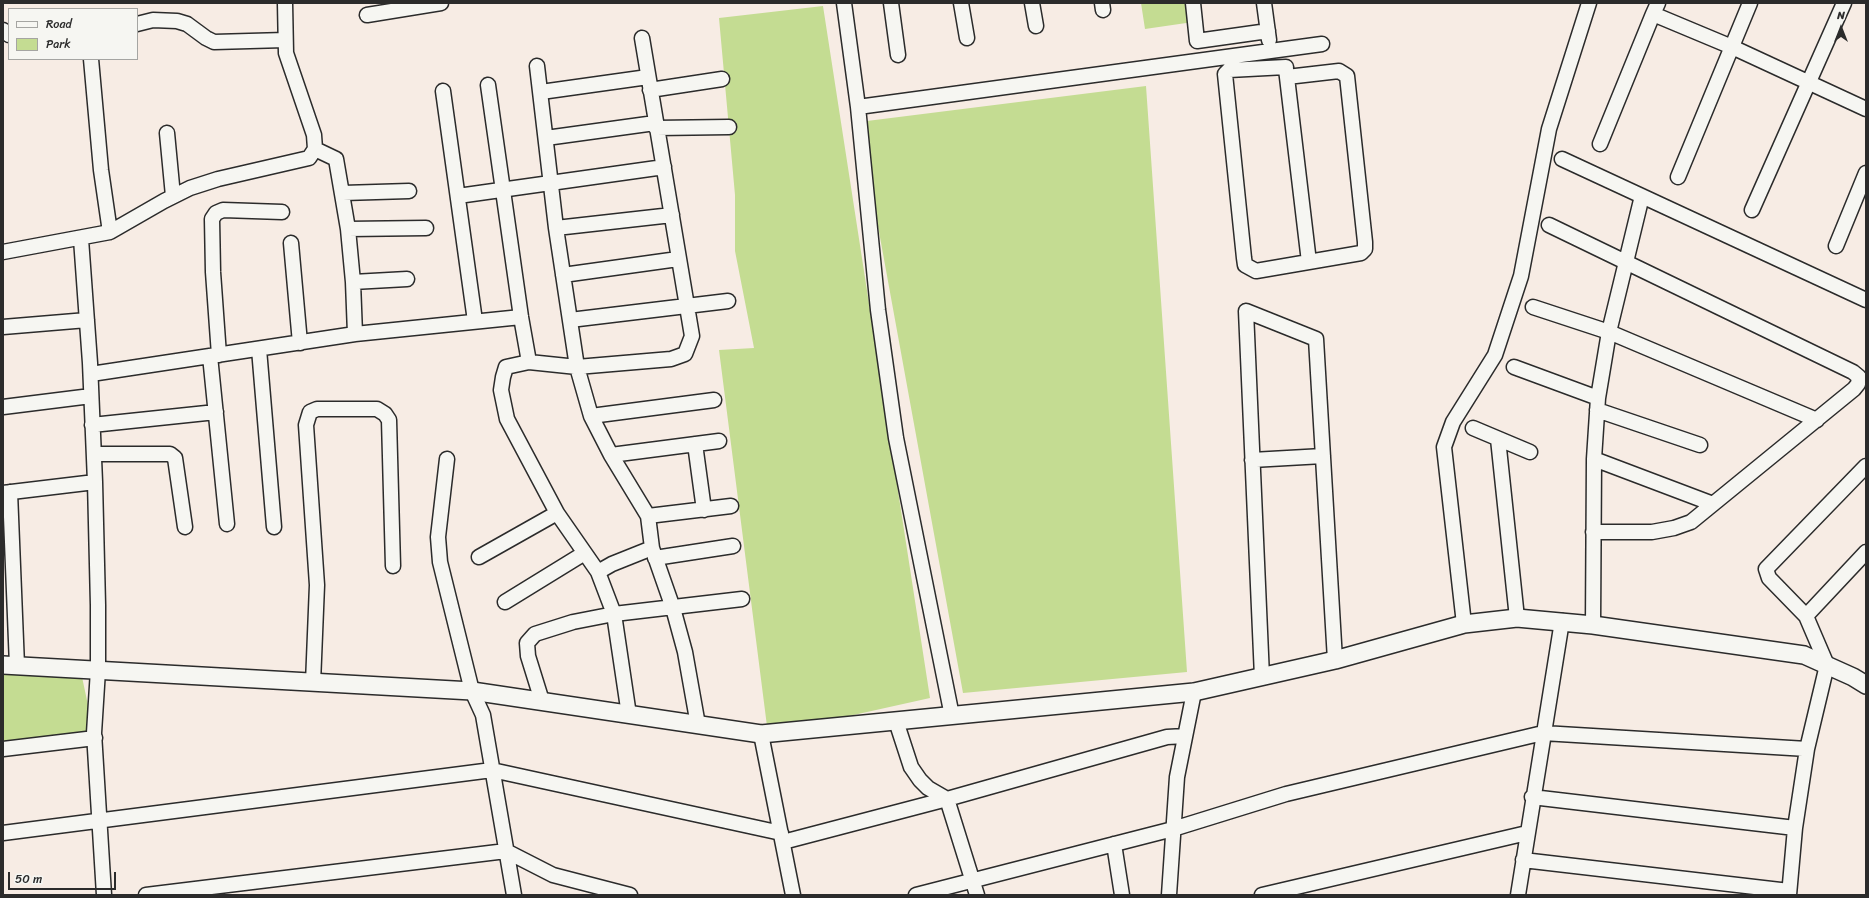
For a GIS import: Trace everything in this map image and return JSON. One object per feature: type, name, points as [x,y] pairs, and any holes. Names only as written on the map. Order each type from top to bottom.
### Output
[{"type":"street","points":[[3,252],[80,239],[110,232],[190,188],[218,179],[309,158],[314,149],[314,135],[286,53],[285,3]]},
{"type":"street","points":[[367,15],[441,3]]},
{"type":"street","points":[[844,3],[858,107],[878,310],[896,438],[952,716]]},
{"type":"street","points":[[891,3],[898,55]]},
{"type":"street","points":[[961,3],[967,38]]},
{"type":"street","points":[[1032,3],[1036,26]]},
{"type":"street","points":[[1193,3],[1198,41],[1268,31]]},
{"type":"street","points":[[1264,3],[1268,31],[1286,72],[1310,262]]},
{"type":"street","points":[[1464,624],[1444,447],[1453,422],[1495,355],[1521,276],[1548,129],[1589,3]]},
{"type":"street","points":[[1678,177],[1750,3]]},
{"type":"street","points":[[1752,210],[1844,3]]},
{"type":"street","points":[[1600,144],[1656,9],[1732,47],[1866,109]]},
{"type":"street","points":[[138,24],[153,20],[177,20],[187,24],[214,42],[285,40]]},
{"type":"street","points":[[629,715],[614,614],[598,572],[584,554],[557,513],[507,419],[501,390],[506,367],[529,362],[578,367],[671,359],[686,354],[692,336],[642,38]]},
{"type":"street","points":[[858,107],[1322,44]]},
{"type":"street","points":[[91,60],[101,170],[110,232]]},
{"type":"street","points":[[537,66],[556,228],[578,367],[591,416],[611,455],[648,516],[653,553],[673,608],[686,652],[698,725]]},
{"type":"street","points":[[1229,70],[1286,72],[1339,70],[1347,76],[1349,80],[1366,242],[1365,248],[1362,253],[1310,262],[1256,271],[1245,266],[1225,74],[1229,70]]},
{"type":"street","points":[[540,92],[649,83],[722,79]]},
{"type":"street","points":[[488,85],[521,317],[529,362]]},
{"type":"street","points":[[443,91],[475,322]]},
{"type":"street","points":[[546,138],[656,126],[729,127]]},
{"type":"street","points":[[167,133],[173,196]]},
{"type":"street","points":[[314,149],[336,158],[348,229],[356,334]]},
{"type":"street","points":[[1562,158],[1866,300]]},
{"type":"street","points":[[458,196],[664,167]]},
{"type":"street","points":[[1836,246],[1866,174]]},
{"type":"street","points":[[343,194],[409,191]]},
{"type":"street","points":[[1593,625],[1594,459],[1598,404],[1609,332],[1625,260],[1642,196]]},
{"type":"street","points":[[227,524],[216,412],[212,219],[216,213],[223,210],[282,212]]},
{"type":"street","points":[[556,228],[672,215]]},
{"type":"street","points":[[1549,225],[1625,260],[1859,376],[1858,384],[1854,389],[1691,522],[1674,528],[1652,532],[1593,532]]},
{"type":"street","points":[[348,229],[426,228]]},
{"type":"street","points":[[80,239],[87,320],[94,454],[98,605],[98,670],[95,738],[104,895]]},
{"type":"street","points":[[291,244],[300,343]]},
{"type":"street","points":[[563,275],[678,259]]},
{"type":"street","points":[[353,282],[408,279]]},
{"type":"street","points":[[570,320],[728,301]]},
{"type":"street","points":[[1533,307],[1609,332],[1817,420]]},
{"type":"street","points":[[1262,677],[1246,311],[1316,339],[1335,660]]},
{"type":"street","points":[[90,374],[356,334],[521,317]]},
{"type":"street","points":[[3,327],[87,320]]},
{"type":"street","points":[[258,349],[274,527]]},
{"type":"street","points":[[1514,367],[1598,404],[1700,445]]},
{"type":"street","points":[[3,407],[91,396]]},
{"type":"street","points":[[591,416],[714,400]]},
{"type":"street","points":[[313,682],[317,585],[306,425],[310,412],[316,409],[377,409],[385,414],[389,420],[393,566]]},
{"type":"street","points":[[92,425],[216,412]]},
{"type":"street","points":[[1473,428],[1530,452]]},
{"type":"street","points":[[1498,439],[1517,618]]},
{"type":"street","points":[[611,455],[719,441]]},
{"type":"street","points":[[695,444],[704,510]]},
{"type":"street","points":[[94,454],[170,454],[175,458],[185,527]]},
{"type":"street","points":[[1252,460],[1323,456]]},
{"type":"street","points":[[447,459],[438,537],[440,562],[472,691],[483,715],[514,895]]},
{"type":"street","points":[[1594,459],[1713,504]]},
{"type":"street","points":[[1523,860],[1789,893],[1795,828],[1807,748],[1827,665],[1806,616],[1769,578],[1766,569],[1866,466]]},
{"type":"street","points":[[95,482],[6,492],[10,665],[472,691],[761,734],[1194,692],[1335,660],[1464,624],[1517,618],[1593,625],[1804,656],[1853,676],[1866,685]]},
{"type":"street","points":[[648,516],[731,506]]},
{"type":"street","points":[[479,557],[557,513]]},
{"type":"street","points":[[598,572],[612,564],[653,553],[733,546]]},
{"type":"street","points":[[1806,616],[1866,552]]},
{"type":"street","points":[[505,602],[584,554]]},
{"type":"street","points":[[542,701],[528,656],[527,643],[535,634],[573,622],[614,614],[742,599]]},
{"type":"street","points":[[1518,895],[1532,797],[1562,621]]},
{"type":"street","points":[[1169,895],[1177,777],[1194,692]]},
{"type":"street","points":[[896,721],[911,767],[928,788],[947,799],[976,895]]},
{"type":"street","points":[[916,895],[1173,829],[1286,794],[1543,732],[1807,748]]},
{"type":"street","points":[[761,734],[794,895]]},
{"type":"street","points":[[3,832],[492,770],[782,837],[947,799],[1167,737],[1185,736]]},
{"type":"street","points":[[3,749],[95,738]]},
{"type":"street","points":[[1532,797],[1795,828]]},
{"type":"street","points":[[1262,895],[1527,833]]},
{"type":"street","points":[[1114,844],[1122,895]]},
{"type":"street","points":[[146,895],[506,851],[553,875],[630,895]]},
{"type":"green space","points":[[1141,3],[1196,3],[1200,21],[1145,29]]},
{"type":"green space","points":[[823,6],[930,698],[768,734],[719,350],[754,348],[735,251],[735,195],[719,18]]},
{"type":"green space","points":[[1146,86],[1187,672],[963,693],[859,122]]},
{"type":"green space","points":[[3,674],[82,677],[94,733],[3,743]]}]
